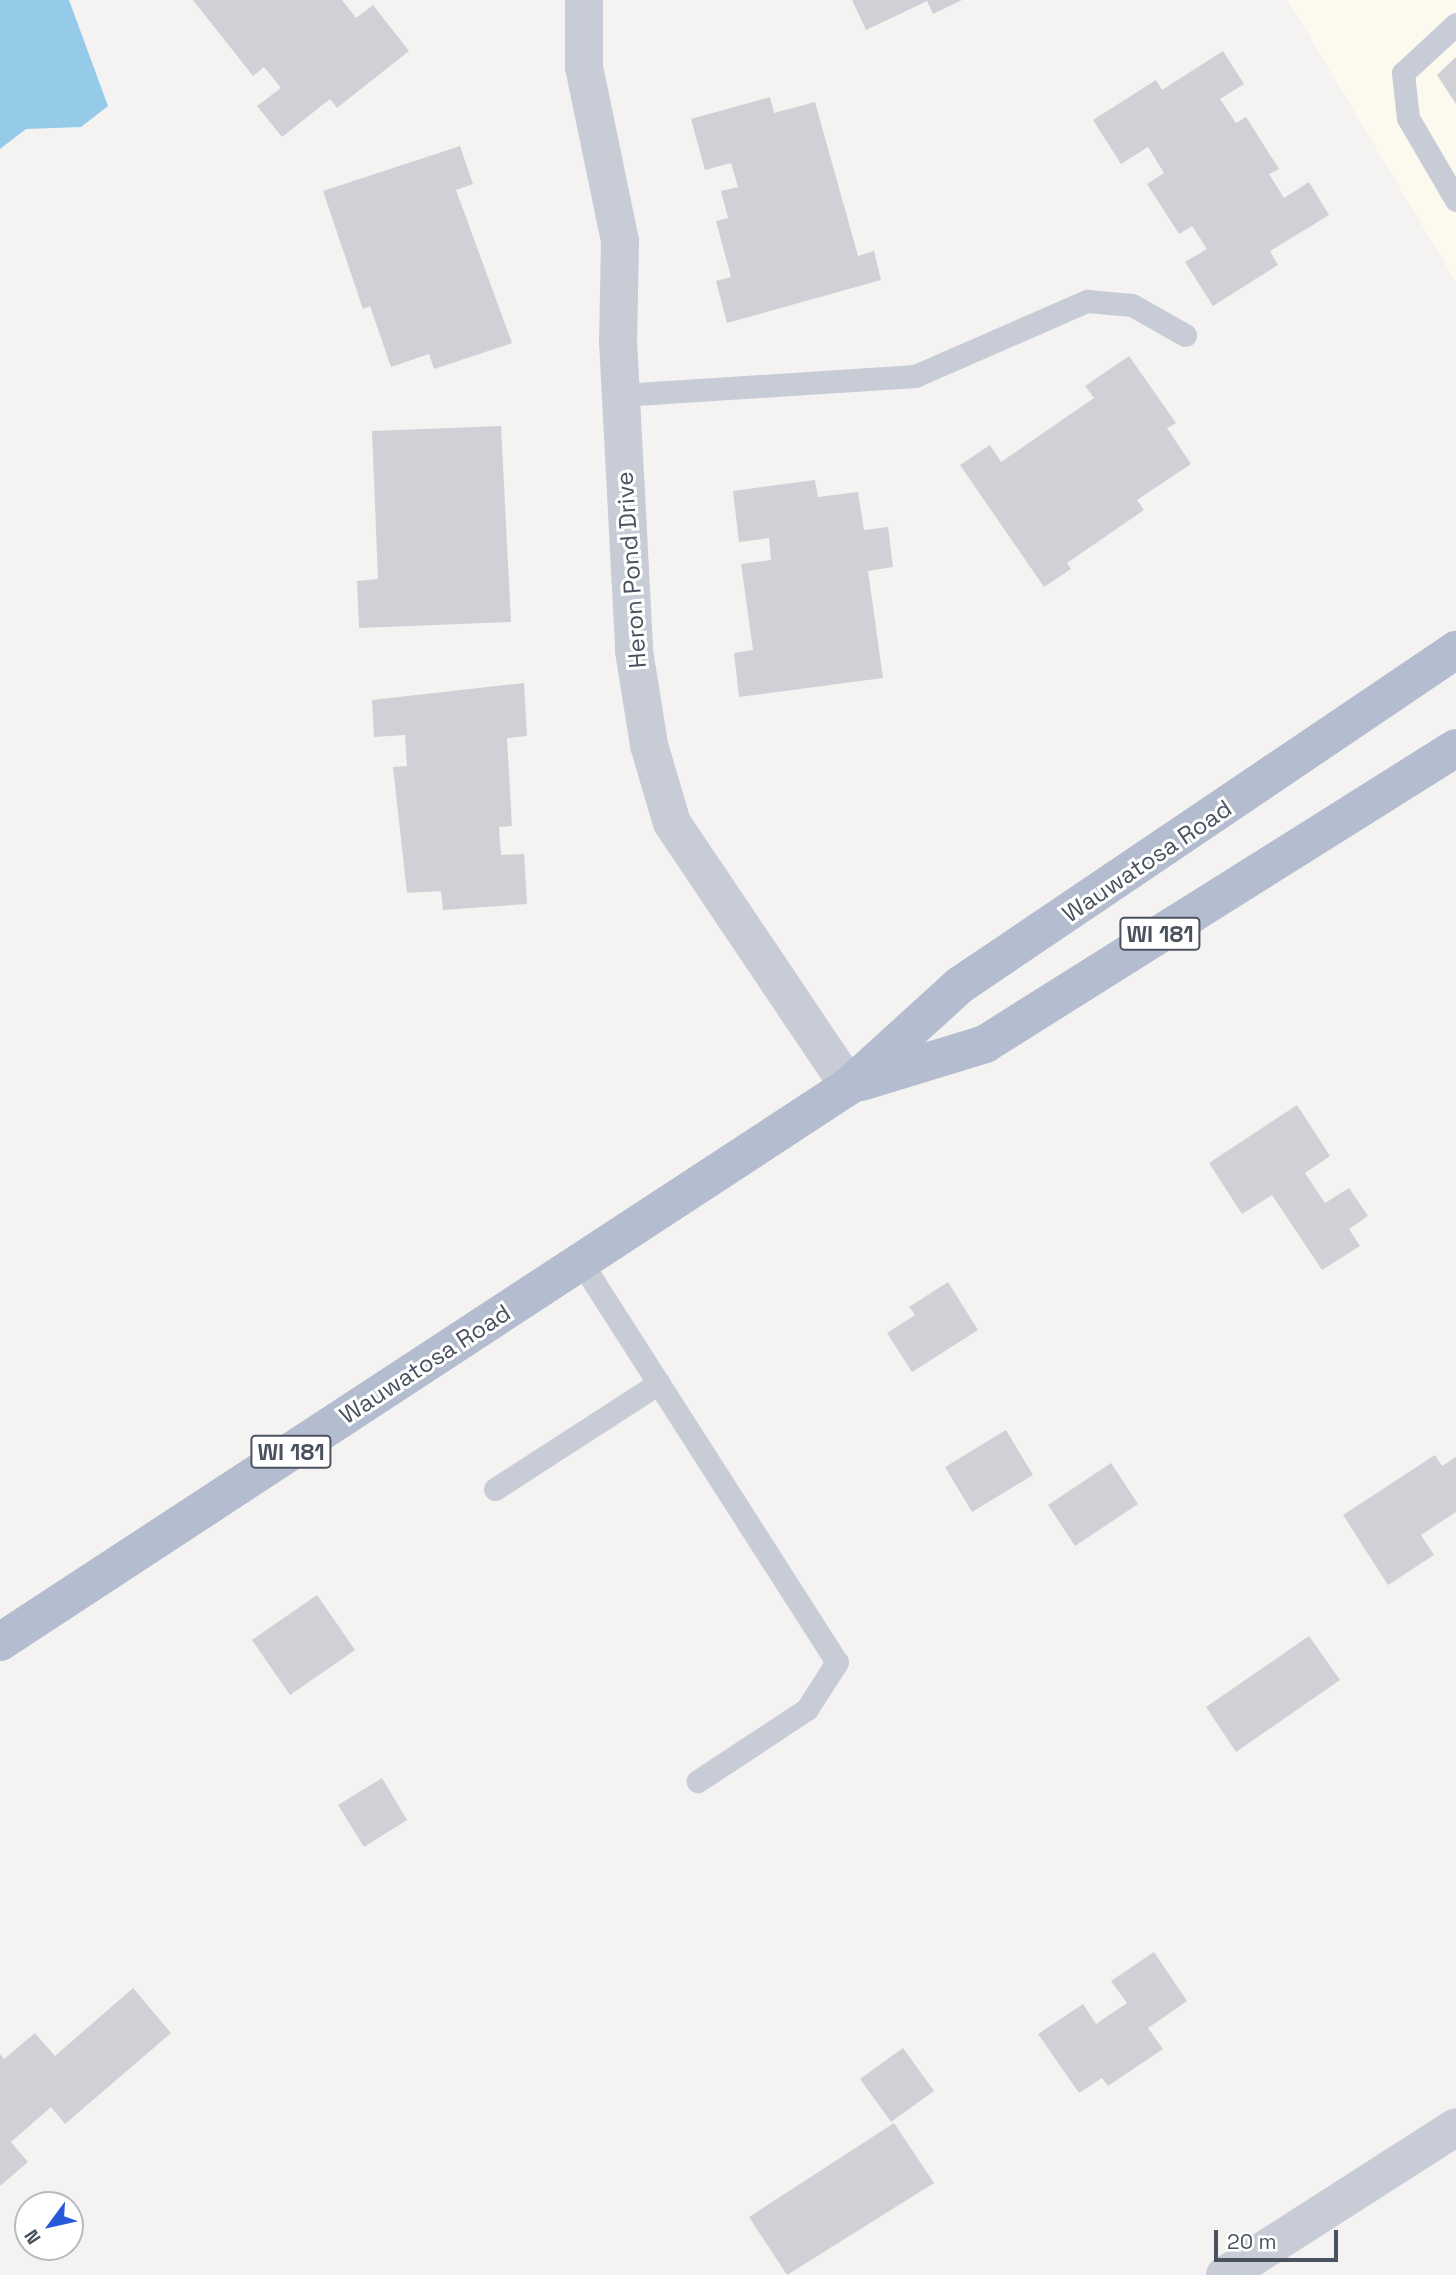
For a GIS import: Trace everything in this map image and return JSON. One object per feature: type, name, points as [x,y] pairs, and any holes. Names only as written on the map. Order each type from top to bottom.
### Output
[{"type":"main road","name":"Wauwatosa Road","points":[[0,1642],[849,1086],[960,985],[1456,650]]},
{"type":"main road","name":"Wauwatosa Road","points":[[849,1086],[985,1044],[1456,748]]},
{"type":"street","name":"Heron Pond Drive","points":[[584,0],[584,67],[620,241],[621,395],[634,651],[649,745],[672,822],[849,1086]]},
{"type":"street","points":[[1225,2275],[1456,2127]]},
{"type":"lane","points":[[1456,24],[1403,73],[1408,118],[1456,200]]},
{"type":"lane","points":[[621,395],[915,376],[1087,301],[1132,305],[1185,335]]},
{"type":"lane","points":[[581,1262],[837,1662],[807,1709],[698,1781]]},
{"type":"lane","points":[[495,1489],[659,1383]]},
{"type":"shaded area","points":[[1288,0],[1456,0],[1456,282]]},
{"type":"water","points":[[0,0],[69,0],[108,106],[81,127],[26,129],[0,149]]},
{"type":"building","points":[[193,0],[342,0],[356,18],[373,5],[409,51],[337,108],[330,99],[282,137],[257,106],[281,88],[264,67],[253,76]]},
{"type":"building","points":[[852,0],[962,0],[933,14],[927,1],[866,30]]},
{"type":"building","points":[[1223,51],[1244,84],[1220,99],[1236,123],[1246,117],[1279,169],[1269,174],[1284,198],[1309,182],[1329,215],[1270,251],[1278,265],[1213,306],[1185,262],[1207,249],[1192,226],[1179,234],[1147,184],[1164,173],[1148,147],[1121,164],[1093,120],[1156,80],[1162,90]]},
{"type":"building","points":[[1456,57],[1456,104],[1437,75]]},
{"type":"building","points":[[770,97],[774,113],[815,102],[858,256],[874,251],[881,280],[727,323],[716,281],[731,277],[716,221],[728,218],[721,191],[738,187],[731,163],[705,170],[691,119]]},
{"type":"building","points":[[460,146],[473,184],[456,190],[512,343],[434,369],[429,354],[391,367],[370,306],[363,309],[323,191]]},
{"type":"building","points":[[1129,356],[1176,423],[1167,428],[1191,464],[1137,500],[1144,510],[1067,563],[1071,569],[1044,587],[960,465],[990,445],[1001,462],[1094,398],[1085,386]]},
{"type":"building","points":[[501,426],[511,622],[359,628],[357,581],[378,579],[372,431]]},
{"type":"building","points":[[815,480],[818,497],[858,492],[864,530],[888,527],[893,567],[868,571],[883,678],[739,697],[734,653],[753,650],[741,564],[771,560],[769,538],[739,542],[733,491]]},
{"type":"building","points":[[524,683],[527,736],[507,738],[512,826],[499,827],[501,855],[524,854],[527,904],[443,910],[441,891],[407,893],[393,767],[407,766],[405,735],[374,737],[372,700]]},
{"type":"building","points":[[1297,1105],[1330,1156],[1305,1173],[1325,1203],[1349,1188],[1368,1216],[1349,1229],[1360,1246],[1322,1270],[1272,1195],[1242,1214],[1209,1163]]},
{"type":"building","points":[[948,1282],[978,1330],[912,1372],[887,1333],[915,1315],[909,1307]]},
{"type":"building","points":[[1006,1430],[1033,1475],[972,1512],[945,1467]]},
{"type":"building","points":[[1435,1455],[1442,1466],[1456,1457],[1456,1512],[1421,1535],[1434,1555],[1388,1585],[1343,1515]]},
{"type":"building","points":[[1111,1463],[1138,1504],[1075,1546],[1048,1505]]},
{"type":"building","points":[[317,1595],[355,1650],[290,1695],[252,1640]]},
{"type":"building","points":[[1309,1636],[1340,1680],[1236,1752],[1206,1707]]},
{"type":"building","points":[[382,1778],[407,1820],[364,1847],[338,1805]]},
{"type":"building","points":[[1154,1952],[1187,2001],[1148,2028],[1163,2049],[1108,2086],[1102,2078],[1079,2093],[1038,2034],[1083,2004],[1096,2024],[1127,2003],[1111,1981]]},
{"type":"building","points":[[133,1988],[171,2033],[65,2124],[51,2107],[11,2142],[28,2162],[0,2186],[0,2054],[4,2059],[35,2033],[55,2056]]},
{"type":"building","points":[[903,2048],[934,2091],[891,2122],[860,2079]]},
{"type":"building","points":[[894,2123],[934,2183],[787,2275],[749,2217]]}]
